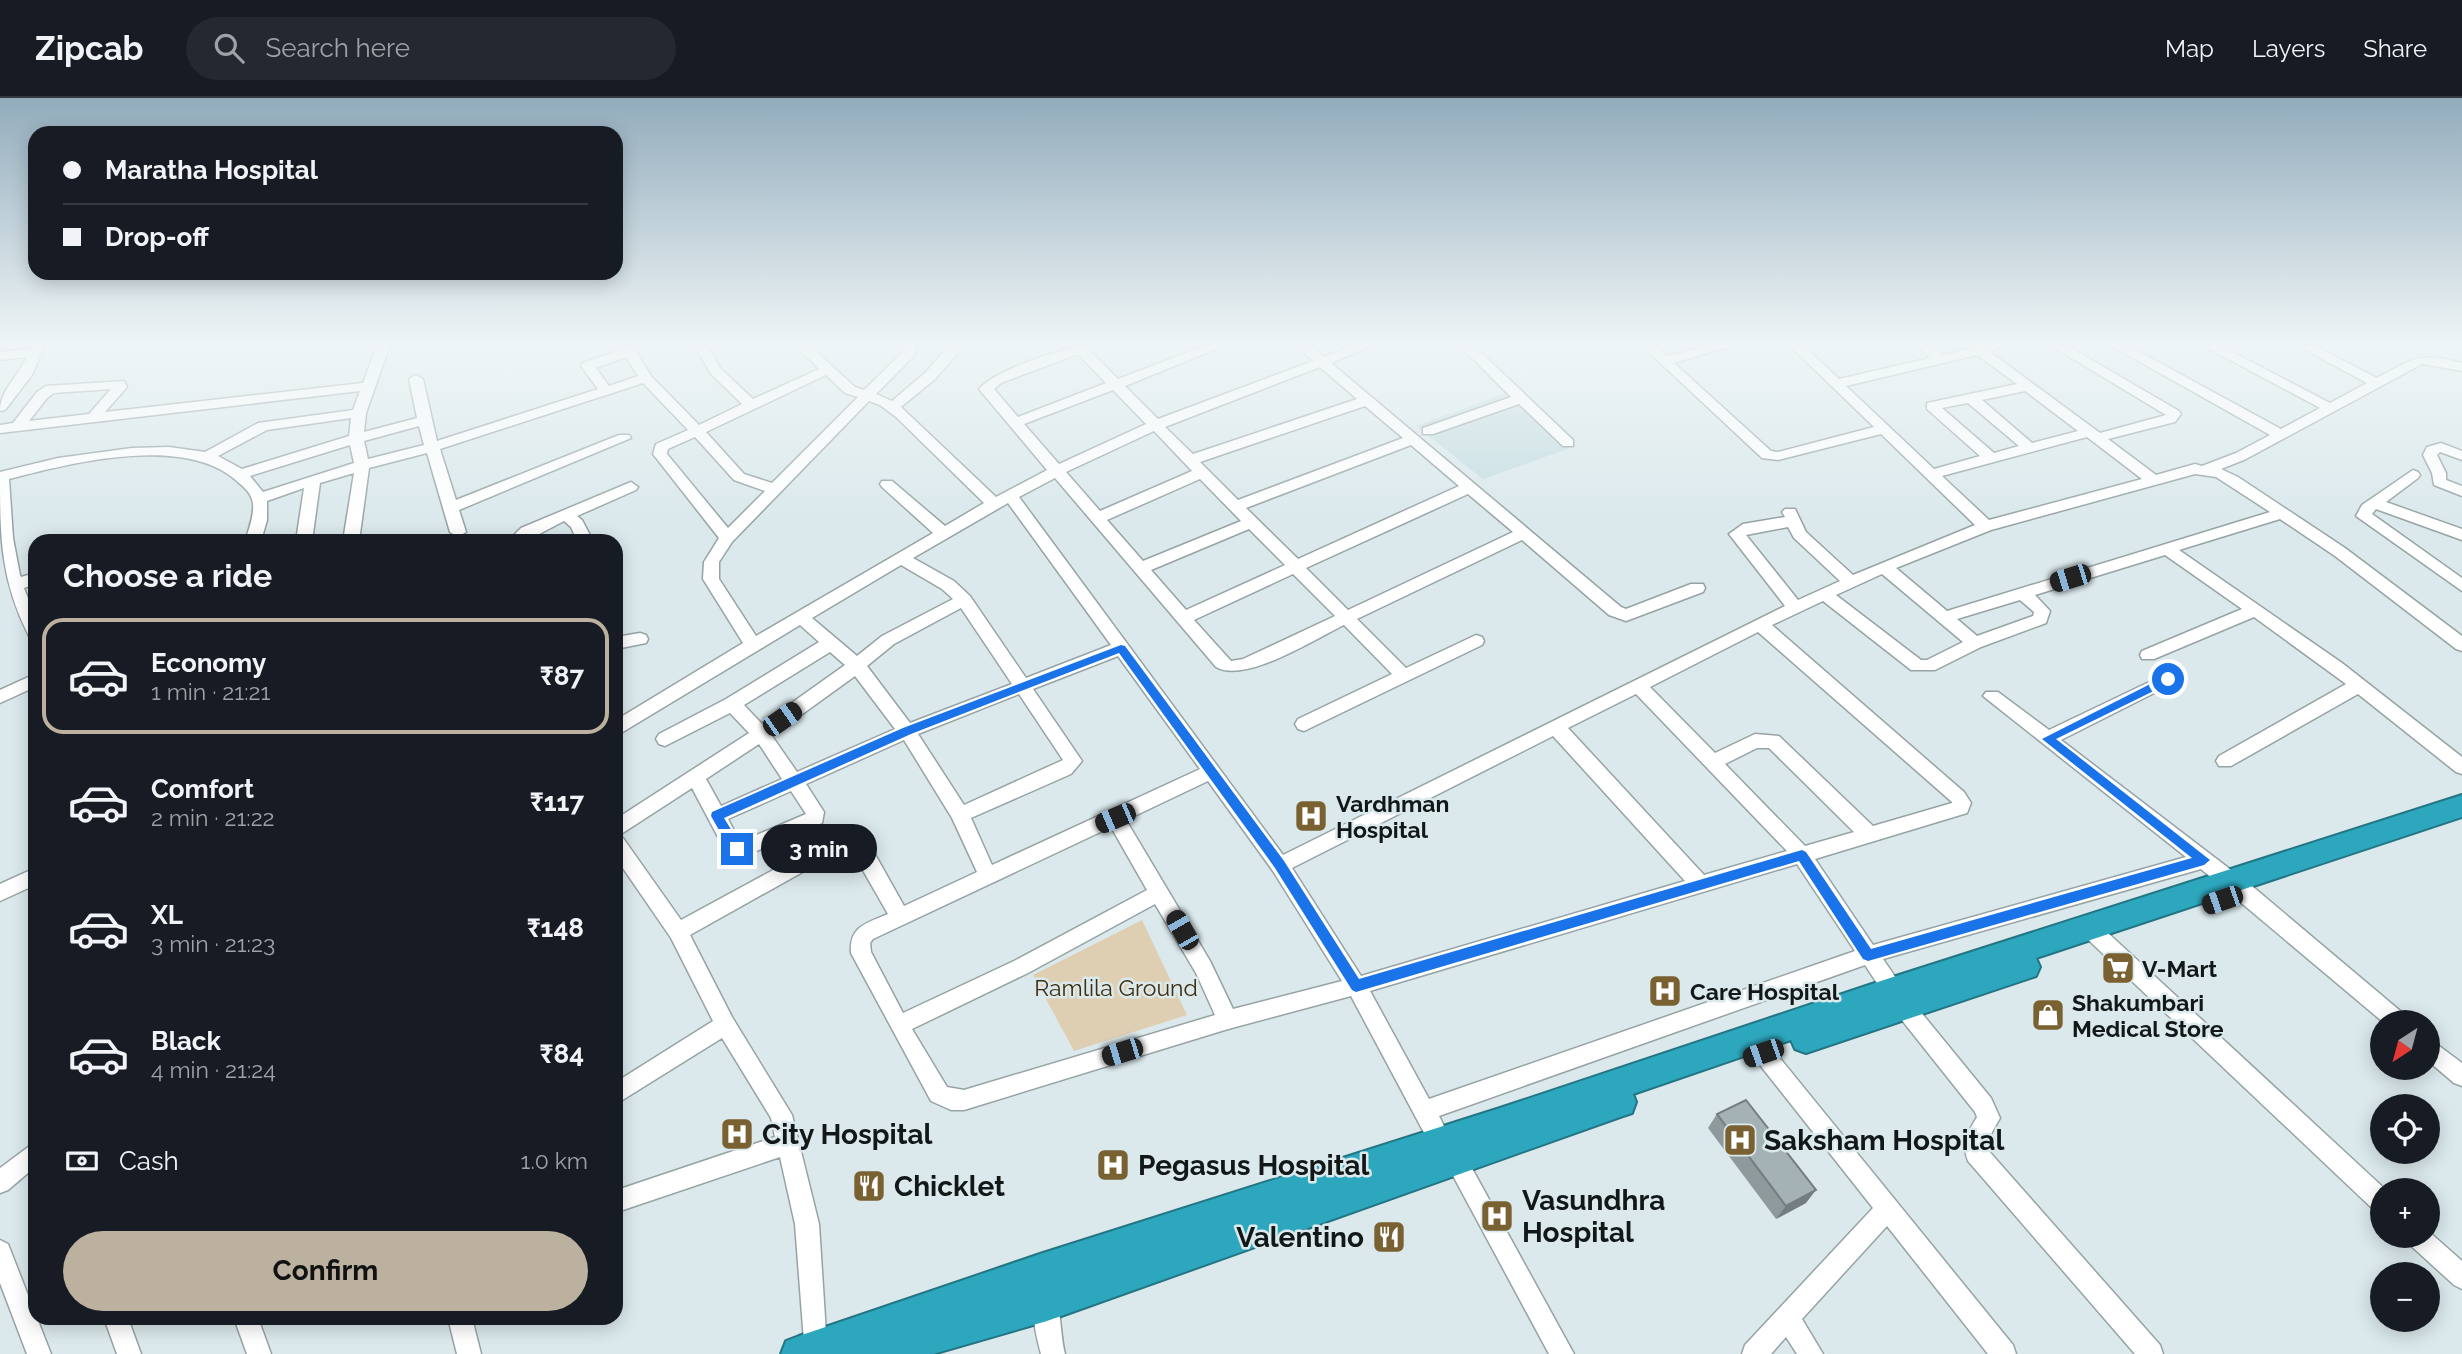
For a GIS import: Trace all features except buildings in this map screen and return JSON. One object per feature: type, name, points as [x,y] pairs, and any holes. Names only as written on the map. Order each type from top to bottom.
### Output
[{"type":"highway","points":[[1449,1155],[1899,999],[2238,886],[2462,806]]},
{"type":"highway","points":[[2238,886],[2462,822]]},
{"type":"highway","points":[[807,1351],[1043,1287],[1763,1053],[1899,999]]},
{"type":"highway","points":[[869,1354],[1043,1287]]},
{"type":"street","points":[[17,427],[35,404]]},
{"type":"street","points":[[93,418],[106,404]]},
{"type":"street","points":[[0,429],[217,404]]},
{"type":"street","points":[[352,534],[362,465],[356,439],[362,404]]},
{"type":"street","points":[[421,404],[458,532]]},
{"type":"street","points":[[259,498],[362,465],[433,447],[567,404]]},
{"type":"street","points":[[671,404],[739,477],[775,489]]},
{"type":"street","points":[[727,538],[660,454],[661,447],[754,404]]},
{"type":"street","points":[[752,645],[711,579],[708,569],[713,556],[727,538],[859,404]]},
{"type":"street","points":[[884,404],[893,407],[994,504]]},
{"type":"street","points":[[893,407],[897,404]]},
{"type":"street","points":[[997,404],[1058,470],[1222,663],[1236,667],[1348,619],[1524,533]]},
{"type":"street","points":[[1015,423],[1069,404]]},
{"type":"street","points":[[1135,404],[1404,676]]},
{"type":"street","points":[[623,724],[669,694],[1010,495],[1156,425],[1212,404]]},
{"type":"street","points":[[1191,460],[1358,404]]},
{"type":"street","points":[[1373,404],[1620,614],[1631,614],[1697,588]]},
{"type":"street","points":[[1428,431],[1505,404]]},
{"type":"street","points":[[1527,404],[1568,443]]},
{"type":"street","points":[[1711,404],[1767,455],[1778,456],[1884,429]]},
{"type":"street","points":[[1857,404],[1986,526]]},
{"type":"street","points":[[1945,404],[1932,407],[1991,458]]},
{"type":"street","points":[[1978,404],[2030,448]]},
{"type":"street","points":[[2051,404],[2152,479]]},
{"type":"street","points":[[1931,474],[2030,448],[2174,417],[2174,414],[2156,404]]},
{"type":"street","points":[[2223,404],[2281,435]]},
{"type":"street","points":[[2322,404],[2330,408]]},
{"type":"street","points":[[1280,865],[1760,624],[1884,567],[1986,526],[2152,479],[2195,469],[2207,469],[2241,456],[2338,404]]},
{"type":"street","points":[[208,456],[263,426],[359,413]]},
{"type":"street","points":[[243,473],[424,420]]},
{"type":"street","points":[[452,507],[624,438]]},
{"type":"street","points":[[1236,506],[1414,439]]},
{"type":"street","points":[[2462,456],[2441,447],[2432,450],[2430,455],[2439,473],[2439,482],[2462,491]]},
{"type":"street","points":[[28,617],[14,586],[7,559],[1,477],[89,456],[172,453],[208,456],[243,473],[259,498],[255,534]]},
{"type":"street","points":[[2207,469],[2233,480],[2282,513],[2371,575],[2462,645]]},
{"type":"street","points":[[1098,518],[1203,472]]},
{"type":"street","points":[[2413,475],[2364,511],[2367,521],[2462,586]]},
{"type":"street","points":[[305,534],[313,481]]},
{"type":"street","points":[[887,485],[944,534]]},
{"type":"street","points":[[524,534],[631,487]]},
{"type":"street","points":[[1182,618],[1470,487]]},
{"type":"street","points":[[1010,495],[1280,865],[1356,986],[1562,1354]]},
{"type":"street","points":[[2374,503],[2462,535]]},
{"type":"street","points":[[1943,618],[2282,513]]},
{"type":"street","points":[[566,514],[577,524],[581,534]]},
{"type":"street","points":[[1795,608],[1737,534],[1748,528],[1791,516],[1799,534],[1851,582]]},
{"type":"street","points":[[1140,568],[1252,522]]},
{"type":"street","points":[[2167,549],[2359,685],[2462,766]]},
{"type":"street","points":[[902,559],[948,585],[964,600],[1070,756],[1071,765],[960,815]]},
{"type":"street","points":[[1884,567],[1975,643]]},
{"type":"street","points":[[14,586],[28,581]]},
{"type":"street","points":[[1824,594],[1917,666],[1929,666],[1975,643],[2040,618],[2042,611],[2022,592]]},
{"type":"street","points":[[623,825],[761,734],[905,629],[964,600]]},
{"type":"street","points":[[2148,654],[2256,610]]},
{"type":"street","points":[[802,618],[857,666],[907,731],[960,815],[988,874]]},
{"type":"street","points":[[1212,771],[1115,818],[899,915],[866,933],[860,941],[861,953],[939,1094],[951,1100],[964,1100],[1228,1020],[1356,986],[1956,811],[1962,803],[1958,797],[1760,624]]},
{"type":"street","points":[[623,642],[640,639]]},
{"type":"street","points":[[1304,724],[1476,641]]},
{"type":"street","points":[[665,739],[732,704],[831,643]]},
{"type":"street","points":[[717,816],[907,731],[1121,648]]},
{"type":"street","points":[[2048,739],[2168,679]]},
{"type":"street","points":[[0,697],[28,683]]},
{"type":"street","points":[[2225,761],[2359,685]]},
{"type":"street","points":[[1639,686],[1802,855],[1899,999],[1987,1112],[1987,1124],[1976,1139],[1976,1153],[2151,1354]]},
{"type":"street","points":[[1992,696],[2238,886],[2384,1010]]},
{"type":"street","points":[[696,779],[733,847],[740,850],[812,821],[815,812],[761,734],[732,704]]},
{"type":"street","points":[[1556,727],[1700,885]]},
{"type":"street","points":[[1713,762],[1755,741],[1773,741],[1871,836]]},
{"type":"street","points":[[1115,818],[1203,967],[1228,1020]]},
{"type":"street","points":[[678,932],[847,838],[860,845],[899,915]]},
{"type":"street","points":[[623,853],[678,932],[725,1024],[781,1115],[807,1224],[807,1351]]},
{"type":"street","points":[[1425,1111],[1868,955],[2204,860]]},
{"type":"street","points":[[0,893],[28,883]]},
{"type":"street","points":[[898,1024],[1021,967],[1160,892]]},
{"type":"street","points":[[2096,934],[2370,1191]]},
{"type":"street","points":[[623,1090],[725,1024]]},
{"type":"street","points":[[1763,1053],[2004,1354]]},
{"type":"street","points":[[2454,1057],[2462,1076]]},
{"type":"street","points":[[623,1199],[786,1144]]},
{"type":"street","points":[[0,1182],[28,1159]]},
{"type":"street","points":[[1754,1354],[1888,1208]]},
{"type":"street","points":[[2430,1248],[2462,1277]]},
{"type":"street","points":[[0,1252],[39,1354]]},
{"type":"street","points":[[1043,1287],[1046,1329],[1053,1354]]},
{"type":"street","points":[[1787,1318],[1811,1354]]},
{"type":"street","points":[[119,1325],[130,1354]]},
{"type":"street","points":[[249,1325],[259,1354]]},
{"type":"street","points":[[462,1325],[469,1354]]},
{"type":"shaded area","points":[[1477,404],[1522,404],[1570,448],[1483,479],[1416,426]]},
{"type":"green space","name":"Ramlila Ground","points":[[1142,920],[1187,1015],[1074,1051],[1033,975]]},
{"type":"place","name":"Vardhman Hospital","points":[[1311,816]]},
{"type":"place","name":"V-Mart","points":[[2118,968]]},
{"type":"place","name":"Care Hospital","points":[[1665,991]]},
{"type":"place","name":"Shakumbari Medical Store","points":[[2048,1015]]},
{"type":"place","name":"City Hospital","points":[[737,1134]]},
{"type":"place","name":"Saksham Hospital","points":[[1740,1140]]},
{"type":"place","name":"Pegasus Hospital","points":[[1113,1165]]},
{"type":"place","name":"Chicklet","points":[[869,1186]]},
{"type":"place","name":"Vasundhra Hospital","points":[[1497,1216]]},
{"type":"place","name":"Valentino","points":[[1389,1237]]},
{"type":"route","points":[[737,849],[733,847],[717,816],[907,731],[1121,648],[1280,865],[1356,986],[1802,855],[1868,955],[2204,860],[2048,739],[2168,679]]}]
